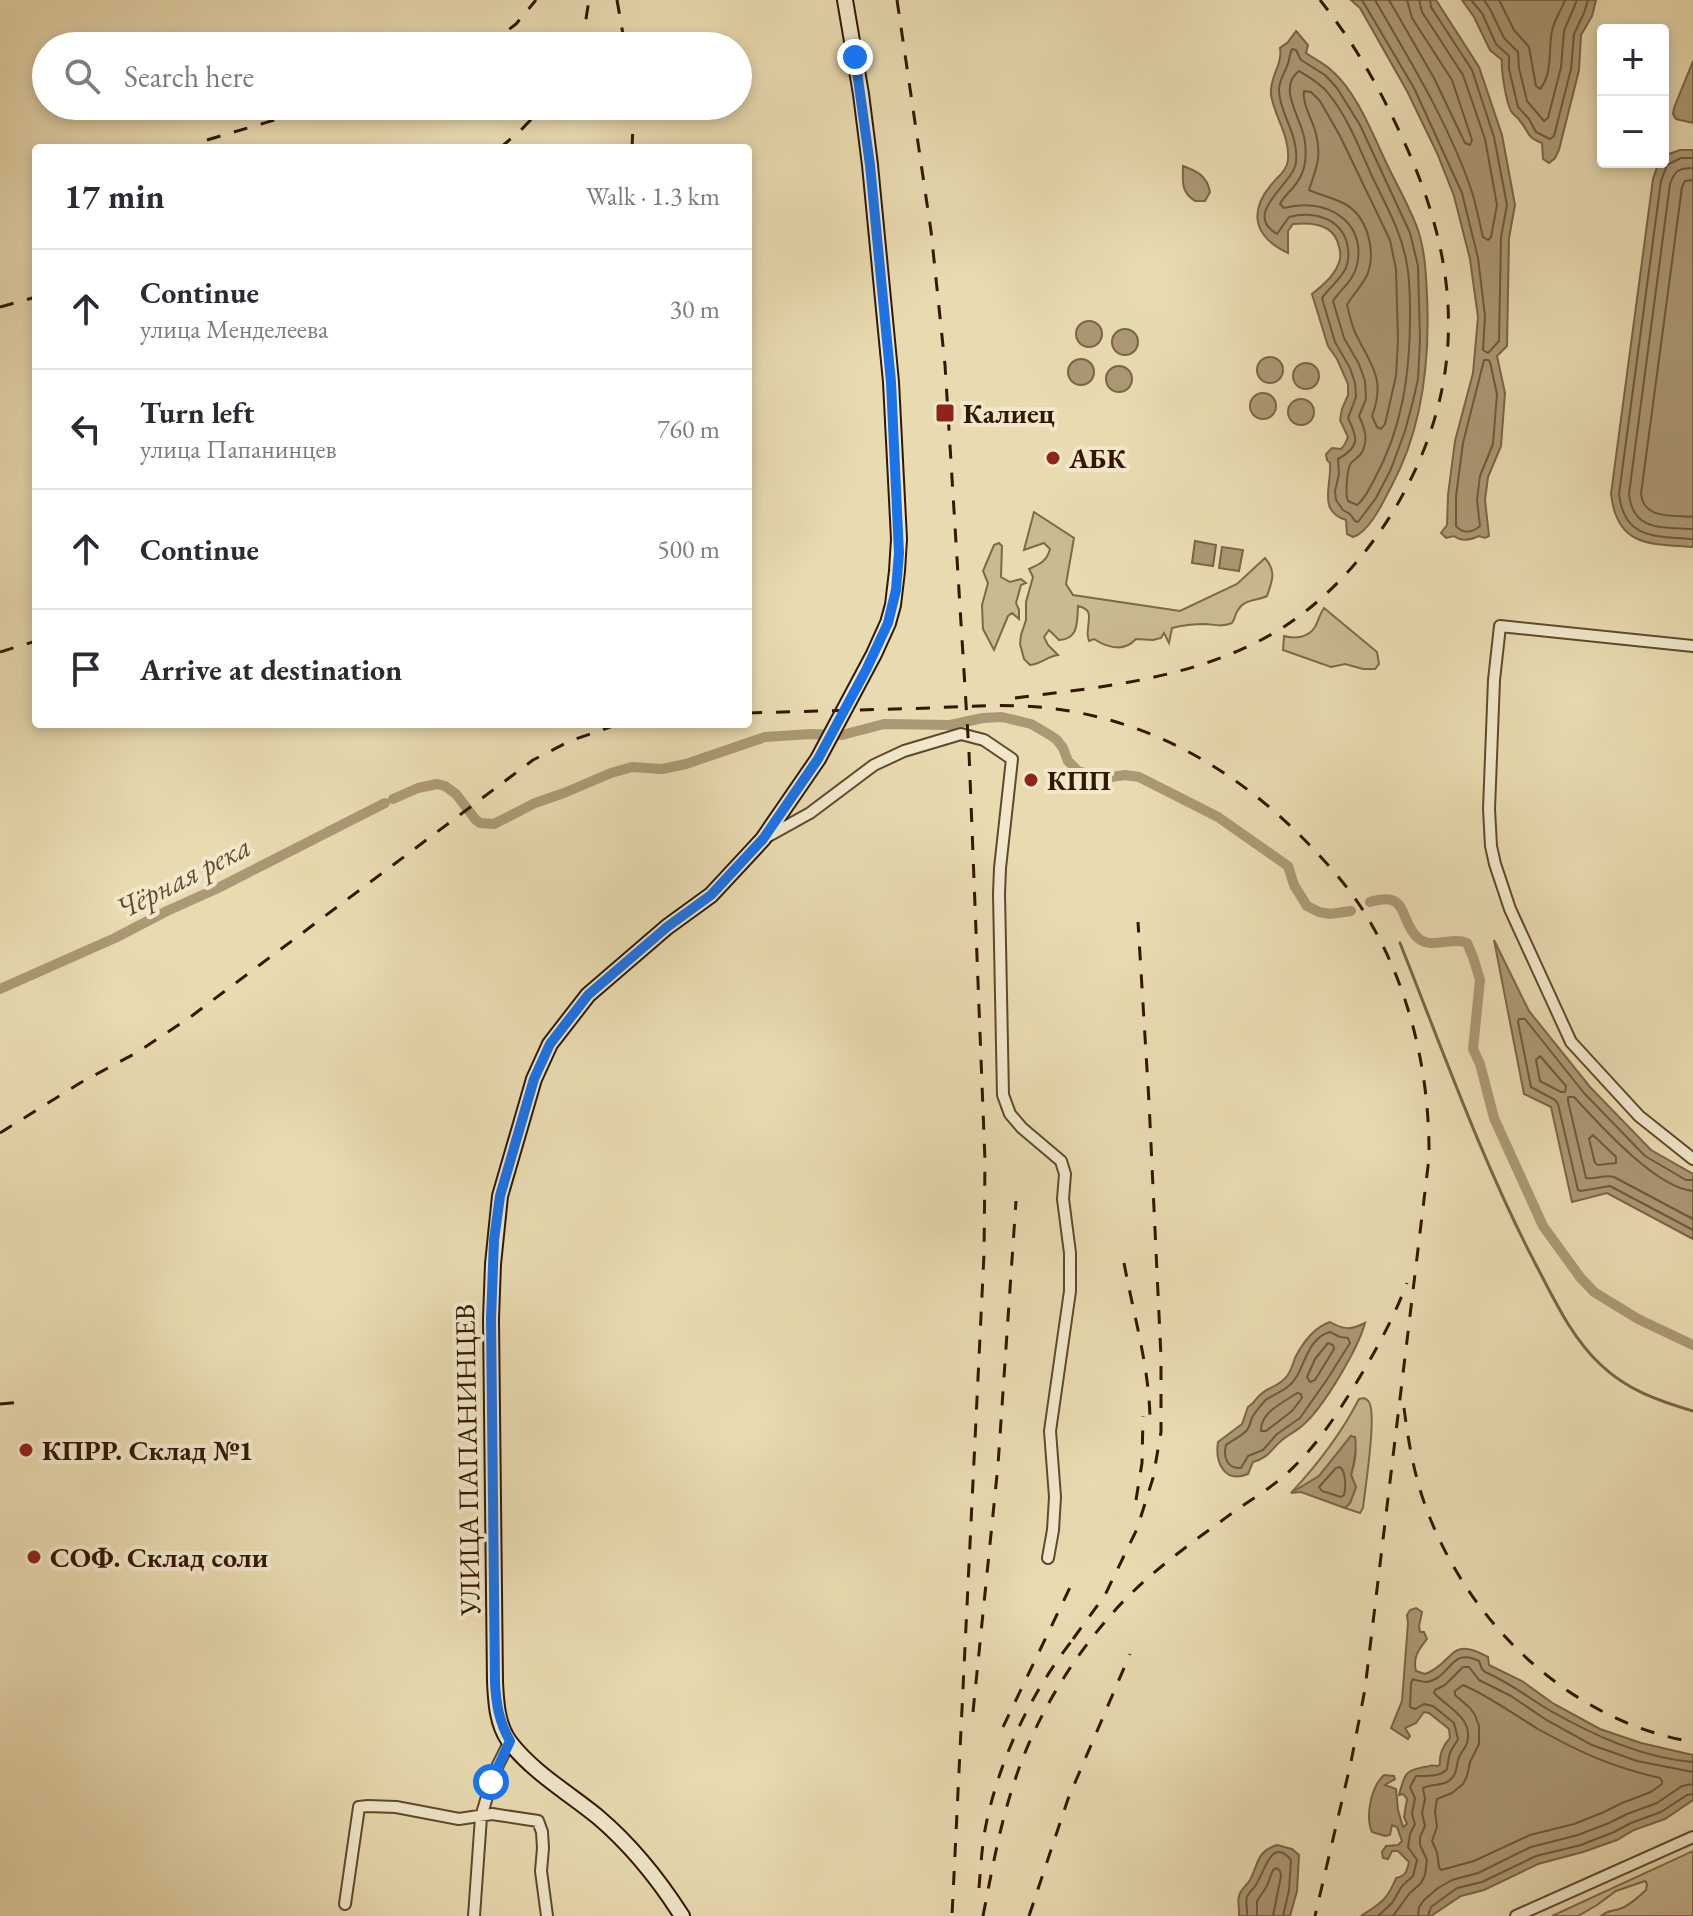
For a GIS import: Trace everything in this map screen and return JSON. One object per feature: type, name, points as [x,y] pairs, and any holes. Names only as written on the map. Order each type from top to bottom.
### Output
[{"type":"main road","name":"УЛИЦА ПАПАНИНЦЕВ","points":[[682,1916],[646,1867],[612,1830],[528,1762],[504,1732],[498,1712],[495,1682],[491,1319],[494,1240],[506,1174],[540,1064],[550,1044],[588,995],[667,927],[711,895],[763,839],[818,759],[888,623],[896,590],[899,553],[891,382],[865,119],[845,0]]},
{"type":"street","points":[[1693,646],[1500,626],[1494,680],[1489,809],[1491,846],[1500,880],[1522,937],[1571,1042],[1639,1116],[1693,1159]]},
{"type":"street","points":[[763,839],[810,813],[874,765],[904,751],[961,734],[984,740],[1012,759],[999,894],[1003,1095],[1015,1121],[1061,1161],[1065,1174],[1063,1199],[1070,1253],[1069,1301],[1050,1431],[1055,1497],[1048,1558]]},
{"type":"street","points":[[474,1916],[481,1817],[494,1773],[510,1741]]},
{"type":"street","points":[[345,1904],[359,1807],[396,1807],[459,1819],[492,1814],[538,1821],[542,1832],[541,1871],[547,1916]]},
{"type":"street","points":[[1516,1916],[1693,1837]]},
{"type":"shaded area","points":[[1034,512],[1074,538],[1066,584],[1073,595],[1180,611],[1237,584],[1265,558],[1272,572],[1267,596],[1241,606],[1232,623],[1172,628],[1169,643],[1164,633],[1161,638],[1136,639],[1121,647],[1105,645],[1094,639],[1089,641],[1088,612],[1078,606],[1076,629],[1070,637],[1059,640],[1049,630],[1044,637],[1058,655],[1030,665],[1024,659],[1020,644],[1033,577],[1029,569],[1042,562],[1050,549],[1044,543],[1024,550]]},
{"type":"shaded area","points":[[999,543],[1002,546],[1001,577],[1010,582],[1021,579],[1026,583],[1021,585],[1016,603],[1019,619],[1012,613],[1008,616],[994,650],[983,629],[982,605],[988,583],[983,571],[994,545]]},
{"type":"shaded area","points":[[1324,608],[1377,652],[1379,664],[1375,669],[1345,664],[1331,667],[1283,650],[1284,636],[1297,637],[1309,633]]},
{"type":"shaded area","points":[[1359,1399],[1369,1402],[1372,1421],[1360,1513],[1345,1508],[1356,1487],[1351,1475],[1356,1450],[1351,1436],[1319,1476],[1291,1493],[1328,1448]]},
{"type":"shaded area","points":[[1693,1851],[1693,1916],[1601,1916],[1634,1900],[1646,1890],[1645,1881],[1616,1891],[1578,1916],[1552,1916]]},
{"type":"water","points":[[1351,0],[1436,0],[1479,67],[1502,135],[1515,205],[1509,238],[1507,346],[1497,356],[1505,393],[1501,446],[1488,477],[1485,500],[1489,536],[1485,538],[1479,536],[1463,540],[1454,536],[1446,538],[1441,533],[1447,525],[1455,441],[1473,373],[1478,317],[1470,259],[1454,196],[1437,153],[1407,91],[1360,8]]},
{"type":"water","points":[[1462,0],[1596,0],[1592,16],[1581,35],[1579,70],[1559,150],[1549,163],[1543,159],[1542,143],[1530,136],[1511,111],[1504,86],[1502,60],[1490,50]]},
{"type":"water","points":[[1296,31],[1308,45],[1306,53],[1340,78],[1362,111],[1415,221],[1425,263],[1427,345],[1422,393],[1411,440],[1385,499],[1371,522],[1353,537],[1347,534],[1346,520],[1337,516],[1329,504],[1330,463],[1326,454],[1332,448],[1341,449],[1348,437],[1340,420],[1348,384],[1328,346],[1312,294],[1336,269],[1340,258],[1337,239],[1322,226],[1293,224],[1288,231],[1288,253],[1268,240],[1258,224],[1259,206],[1287,164],[1287,143],[1271,89],[1280,60],[1280,48]]},
{"type":"water","points":[[1693,61],[1693,123],[1676,119],[1673,114]]},
{"type":"water","points":[[1693,150],[1693,547],[1650,543],[1628,533],[1614,511],[1611,494],[1653,179],[1657,168],[1669,168],[1669,154]]},
{"type":"water","points":[[1183,166],[1204,178],[1210,192],[1205,201],[1195,201],[1187,193],[1183,185]]},
{"type":"water","points":[[1089,321],[1099,324],[1102,334],[1099,344],[1089,347],[1079,344],[1076,334],[1079,324]]},
{"type":"water","points":[[1125,329],[1135,332],[1138,342],[1135,352],[1125,355],[1115,352],[1112,342],[1115,332]]},
{"type":"water","points":[[1270,357],[1280,360],[1283,370],[1280,380],[1270,383],[1260,380],[1257,370],[1260,360]]},
{"type":"water","points":[[1081,359],[1091,362],[1094,372],[1091,382],[1081,385],[1071,382],[1068,372],[1071,362]]},
{"type":"water","points":[[1306,363],[1316,366],[1319,376],[1316,386],[1306,389],[1296,386],[1293,376],[1296,366]]},
{"type":"water","points":[[1119,366],[1129,369],[1132,379],[1129,389],[1119,392],[1109,389],[1106,379],[1109,369]]},
{"type":"water","points":[[1263,393],[1273,396],[1276,406],[1273,416],[1263,419],[1253,416],[1250,406],[1253,396]]},
{"type":"water","points":[[1301,399],[1311,402],[1314,412],[1311,422],[1301,425],[1291,422],[1288,412],[1291,402]]},
{"type":"water","points":[[1195,541],[1216,545],[1213,566],[1192,563]]},
{"type":"water","points":[[1222,547],[1243,550],[1239,571],[1219,568]]},
{"type":"water","points":[[1494,940],[1529,1011],[1590,1087],[1651,1150],[1693,1174],[1693,1239],[1607,1193],[1572,1202],[1551,1107],[1524,1094]]},
{"type":"water","points":[[1330,1322],[1348,1328],[1365,1323],[1330,1392],[1303,1425],[1267,1455],[1253,1462],[1248,1474],[1227,1474],[1218,1457],[1218,1442],[1242,1424],[1248,1407],[1259,1396],[1284,1379],[1305,1341],[1318,1328]]},
{"type":"water","points":[[1351,1436],[1355,1437],[1356,1442],[1351,1475],[1356,1487],[1345,1508],[1301,1492],[1291,1493],[1319,1476]]},
{"type":"water","points":[[1416,1608],[1422,1612],[1420,1632],[1424,1632],[1427,1639],[1416,1657],[1416,1671],[1425,1674],[1435,1669],[1458,1650],[1475,1651],[1488,1657],[1489,1665],[1522,1681],[1554,1704],[1600,1729],[1641,1743],[1693,1755],[1693,1800],[1665,1819],[1617,1840],[1538,1864],[1484,1890],[1461,1896],[1431,1916],[1361,1916],[1386,1897],[1396,1878],[1406,1873],[1409,1862],[1398,1851],[1392,1851],[1388,1859],[1383,1858],[1382,1852],[1386,1846],[1398,1845],[1402,1841],[1397,1827],[1392,1825],[1390,1835],[1385,1836],[1372,1832],[1369,1810],[1379,1780],[1384,1775],[1394,1776],[1395,1779],[1385,1785],[1396,1789],[1403,1827],[1407,1824],[1404,1817],[1407,1799],[1403,1794],[1399,1795],[1404,1778],[1412,1770],[1438,1766],[1442,1750],[1450,1738],[1449,1729],[1424,1712],[1416,1723],[1405,1728],[1410,1736],[1408,1739],[1391,1728],[1402,1701],[1407,1615]]},
{"type":"water","points":[[1277,1845],[1292,1849],[1299,1855],[1297,1891],[1290,1916],[1239,1916],[1238,1899],[1241,1892],[1265,1851]]},
{"type":"waterway","name":"Чёрная река","points":[[393,799],[437,784],[456,794],[480,823],[494,824],[535,803],[611,773],[632,767],[662,769],[686,764],[765,737],[842,735],[884,724],[950,725],[1002,717],[1031,724],[1050,735],[1057,740],[1068,761],[1078,771],[1104,778],[1139,777],[1218,817],[1288,866],[1294,885],[1307,906],[1330,914],[1351,911]]},
{"type":"waterway","name":"Чёрная река","points":[[0,989],[115,938],[385,803]]},
{"type":"waterway","points":[[1370,902],[1383,899],[1397,903],[1412,931],[1423,941],[1467,943],[1480,980],[1473,1049],[1494,1118],[1543,1226],[1594,1292],[1638,1319],[1693,1345]]},
{"type":"waterway","points":[[1400,943],[1498,1185],[1535,1263],[1572,1330],[1590,1354],[1611,1374],[1656,1399],[1693,1411]]},
{"type":"railway","points":[[505,32],[536,0]]},
{"type":"railway","points":[[583,32],[589,0]]},
{"type":"railway","points":[[617,0],[623,32]]},
{"type":"railway","points":[[897,0],[931,231],[945,365],[969,752],[985,1161],[984,1254],[952,1916]]},
{"type":"railway","points":[[1015,698],[1114,685],[1179,671],[1242,649],[1272,634],[1309,609],[1358,561],[1397,505],[1420,458],[1436,412],[1446,367],[1448,321],[1445,275],[1436,229],[1421,183],[1383,99],[1355,48],[1320,0]]},
{"type":"railway","points":[[207,140],[275,120]]},
{"type":"railway","points":[[505,144],[531,120]]},
{"type":"railway","points":[[632,144],[633,120]]},
{"type":"railway","points":[[0,307],[32,298]]},
{"type":"railway","points":[[0,652],[32,642]]},
{"type":"railway","points":[[752,713],[1013,706],[1063,710],[1135,728],[1202,759],[1233,779],[1291,826],[1337,875],[1361,907],[1395,972],[1406,1001],[1421,1063],[1429,1158],[1365,1689],[1315,1916]]},
{"type":"railway","points":[[0,1133],[189,1018],[533,760],[570,741],[607,728]]},
{"type":"railway","points":[[1073,1639],[1105,1595],[1137,1529],[1153,1478],[1161,1432],[1161,1357],[1138,922]]},
{"type":"railway","points":[[973,1712],[998,1465],[1016,1201]]},
{"type":"railway","points":[[1124,1263],[1145,1366],[1150,1428]]},
{"type":"railway","points":[[983,1916],[1015,1780],[1033,1733],[1070,1668],[1117,1608],[1145,1580],[1279,1480],[1306,1455],[1365,1368],[1407,1283]]},
{"type":"railway","points":[[0,1404],[21,1402]]},
{"type":"railway","points":[[1404,1408],[1416,1476],[1441,1543],[1464,1584],[1493,1623],[1526,1657],[1563,1687],[1603,1712],[1647,1730],[1693,1742]]},
{"type":"railway","points":[[1136,1500],[1142,1463],[1143,1416]]},
{"type":"railway","points":[[1003,1727],[1075,1577]]},
{"type":"railway","points":[[979,1888],[987,1820],[1011,1745],[1048,1674],[1079,1632]]},
{"type":"railway","points":[[1029,1916],[1068,1799],[1130,1654]]},
{"type":"place","name":"Калиец","points":[[945,413]]},
{"type":"place","name":"АБК","points":[[1053,458]]},
{"type":"place","name":"КПП","points":[[1031,780]]},
{"type":"place","name":"КПРР. Склад №1","points":[[26,1450]]},
{"type":"place","name":"СОФ. Склад соли","points":[[34,1557]]},
{"type":"route","points":[[491,1782],[510,1741],[498,1712],[495,1682],[493,1264],[500,1196],[534,1079],[550,1044],[588,995],[667,927],[711,895],[763,839],[818,759],[874,654],[893,605],[899,539],[891,382],[870,165],[855,57]]}]
